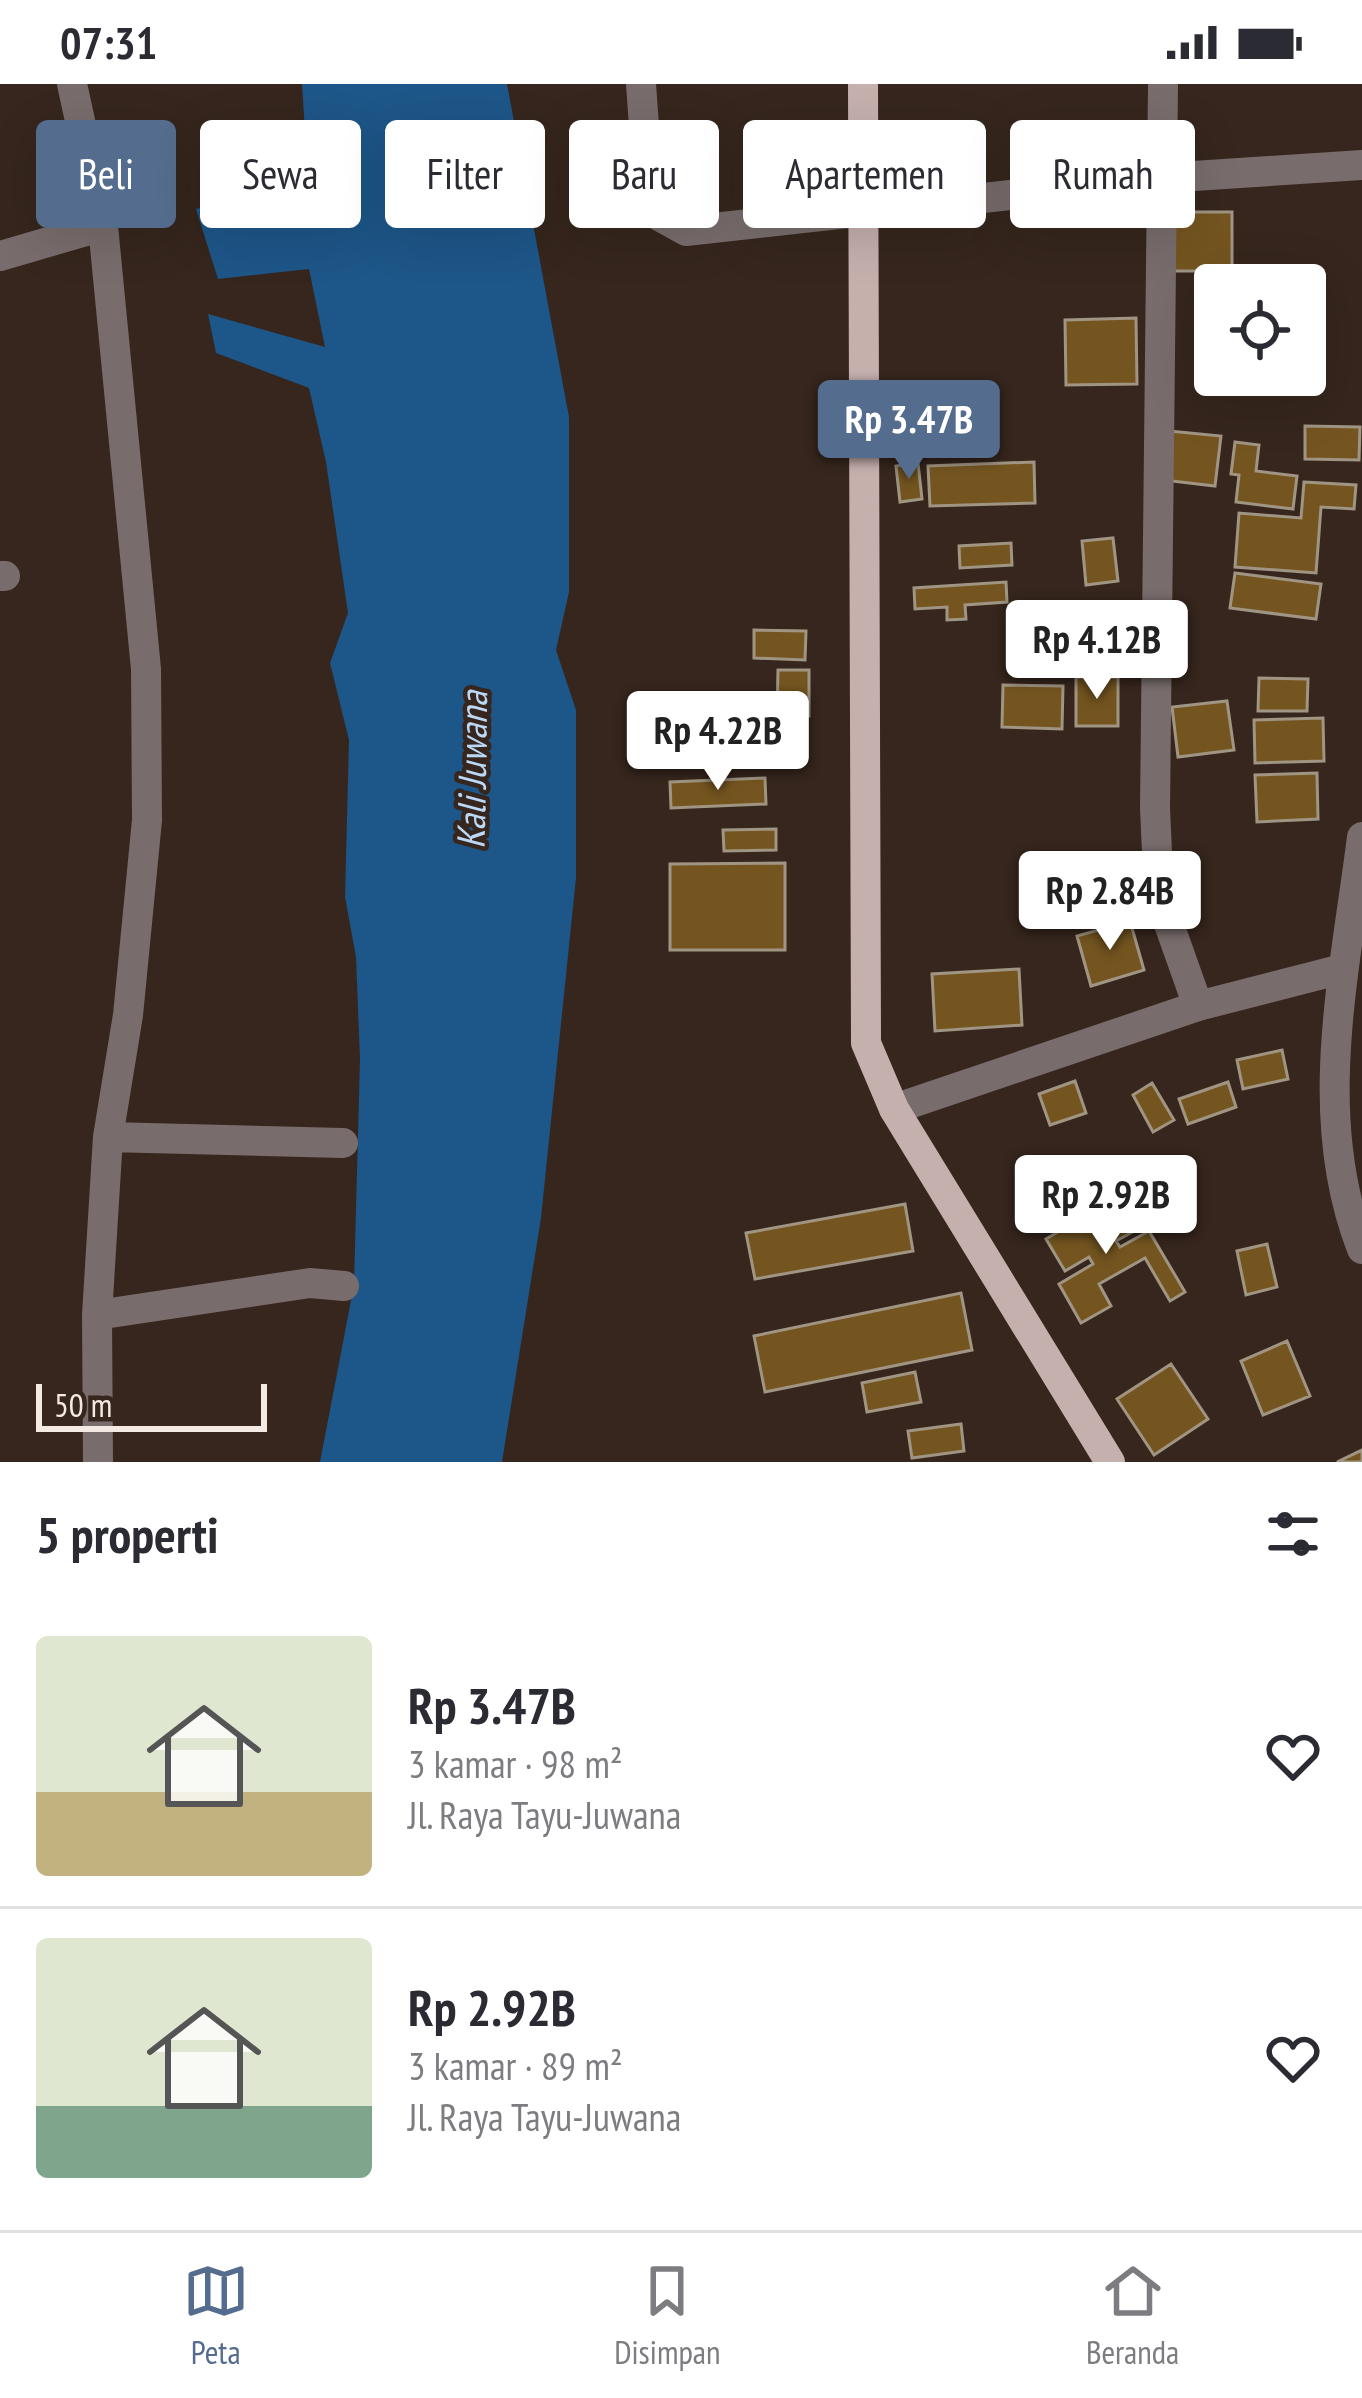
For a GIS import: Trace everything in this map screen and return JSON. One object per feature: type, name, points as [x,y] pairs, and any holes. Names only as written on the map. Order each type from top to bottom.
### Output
[{"type":"main road","points":[[863,84],[863,120]]},
{"type":"main road","points":[[863,228],[866,1043],[894,1108],[1110,1462]]},
{"type":"street","points":[[72,84],[80,120]]},
{"type":"street","points":[[640,84],[644,193],[650,212],[668,225],[707,230],[743,226]]},
{"type":"street","points":[[1163,84],[1163,120]]},
{"type":"street","points":[[1195,176],[1362,166]]},
{"type":"street","points":[[0,256],[96,228]]},
{"type":"street","points":[[98,1462],[97,1315],[108,1137],[128,1015],[147,820],[146,691],[103,228]]},
{"type":"street","points":[[1163,228],[1159,896],[1198,1006]]},
{"type":"street","points":[[1362,837],[1334,1127],[1337,1168],[1362,1249]]},
{"type":"street","points":[[894,1108],[1198,1006],[1351,947]]},
{"type":"street","points":[[108,1137],[343,1143]]},
{"type":"street","points":[[97,1315],[289,1285],[344,1286]]},
{"type":"water","name":"Kali Juwana","points":[[302,84],[507,84],[514,120],[385,120],[385,228],[534,228],[569,417],[569,592],[556,650],[576,710],[576,878],[541,1218],[502,1462],[320,1462],[354,1285],[360,1059],[356,957],[345,897],[349,740],[330,663],[348,613],[326,462],[309,388],[216,353],[208,314],[325,347],[309,269],[218,279],[202,228],[361,228],[361,120],[304,120]]},
{"type":"building","points":[[1195,212],[1232,212],[1232,264],[1194,264],[1194,271],[1166,271],[1166,228],[1195,228]]},
{"type":"building","points":[[1136,318],[1137,384],[1066,385],[1065,320]]},
{"type":"building","points":[[1305,426],[1360,427],[1359,460],[1305,459]]},
{"type":"building","points":[[1169,431],[1221,436],[1215,486],[1163,480]]},
{"type":"building","points":[[1235,442],[1259,445],[1256,471],[1297,476],[1293,509],[1236,502],[1239,475],[1231,474]]},
{"type":"building","points":[[1034,462],[1035,503],[930,506],[928,466]]},
{"type":"building","points":[[918,463],[922,499],[900,502],[896,466]]},
{"type":"building","points":[[1304,482],[1356,485],[1354,509],[1321,507],[1316,573],[1235,567],[1239,513],[1301,518]]},
{"type":"building","points":[[1113,538],[1118,581],[1086,585],[1082,541]]},
{"type":"building","points":[[1011,543],[1012,565],[960,568],[959,546]]},
{"type":"building","points":[[1235,573],[1321,584],[1316,619],[1230,608]]},
{"type":"building","points":[[1006,582],[1007,602],[965,605],[966,619],[947,620],[947,607],[915,609],[914,588]]},
{"type":"building","points":[[754,630],[806,631],[805,660],[754,658]]},
{"type":"building","points":[[778,670],[809,670],[809,716],[777,716]]},
{"type":"building","points":[[1076,677],[1118,677],[1118,726],[1076,726]]},
{"type":"building","points":[[1259,678],[1308,679],[1307,711],[1258,711]]},
{"type":"building","points":[[1003,685],[1063,686],[1062,729],[1002,727]]},
{"type":"building","points":[[1227,701],[1234,750],[1178,757],[1172,707]]},
{"type":"building","points":[[1323,718],[1324,761],[1255,763],[1254,720]]},
{"type":"building","points":[[1317,773],[1318,819],[1257,822],[1255,775]]},
{"type":"building","points":[[765,778],[766,804],[671,808],[670,782]]},
{"type":"building","points":[[776,829],[776,850],[724,851],[723,830]]},
{"type":"building","points":[[785,863],[785,950],[670,950],[670,864]]},
{"type":"building","points":[[1130,921],[1144,970],[1091,986],[1077,936]]},
{"type":"building","points":[[1019,969],[1022,1025],[935,1031],[932,974]]},
{"type":"building","points":[[1282,1050],[1288,1079],[1243,1089],[1237,1060]]},
{"type":"building","points":[[1075,1081],[1086,1113],[1050,1125],[1039,1094]]},
{"type":"building","points":[[1228,1082],[1236,1107],[1188,1124],[1179,1099]]},
{"type":"building","points":[[1152,1083],[1174,1120],[1153,1132],[1133,1095]]},
{"type":"building","points":[[1119,1196],[1138,1229],[1116,1241],[1120,1247],[1149,1231],[1185,1292],[1170,1301],[1145,1258],[1099,1284],[1111,1306],[1081,1323],[1059,1284],[1093,1264],[1089,1257],[1065,1271],[1046,1239]]},
{"type":"building","points":[[905,1204],[913,1251],[755,1279],[746,1233]]},
{"type":"building","points":[[1267,1244],[1277,1287],[1246,1295],[1237,1251]]},
{"type":"building","points":[[961,1293],[972,1350],[765,1392],[754,1336]]},
{"type":"building","points":[[1287,1341],[1310,1396],[1263,1415],[1241,1361]]},
{"type":"building","points":[[1171,1364],[1208,1419],[1154,1455],[1117,1399]]},
{"type":"building","points":[[915,1372],[921,1402],[867,1412],[862,1383]]},
{"type":"building","points":[[961,1424],[964,1451],[912,1458],[908,1431]]},
{"type":"building","points":[[1362,1450],[1362,1462],[1337,1462]]}]
